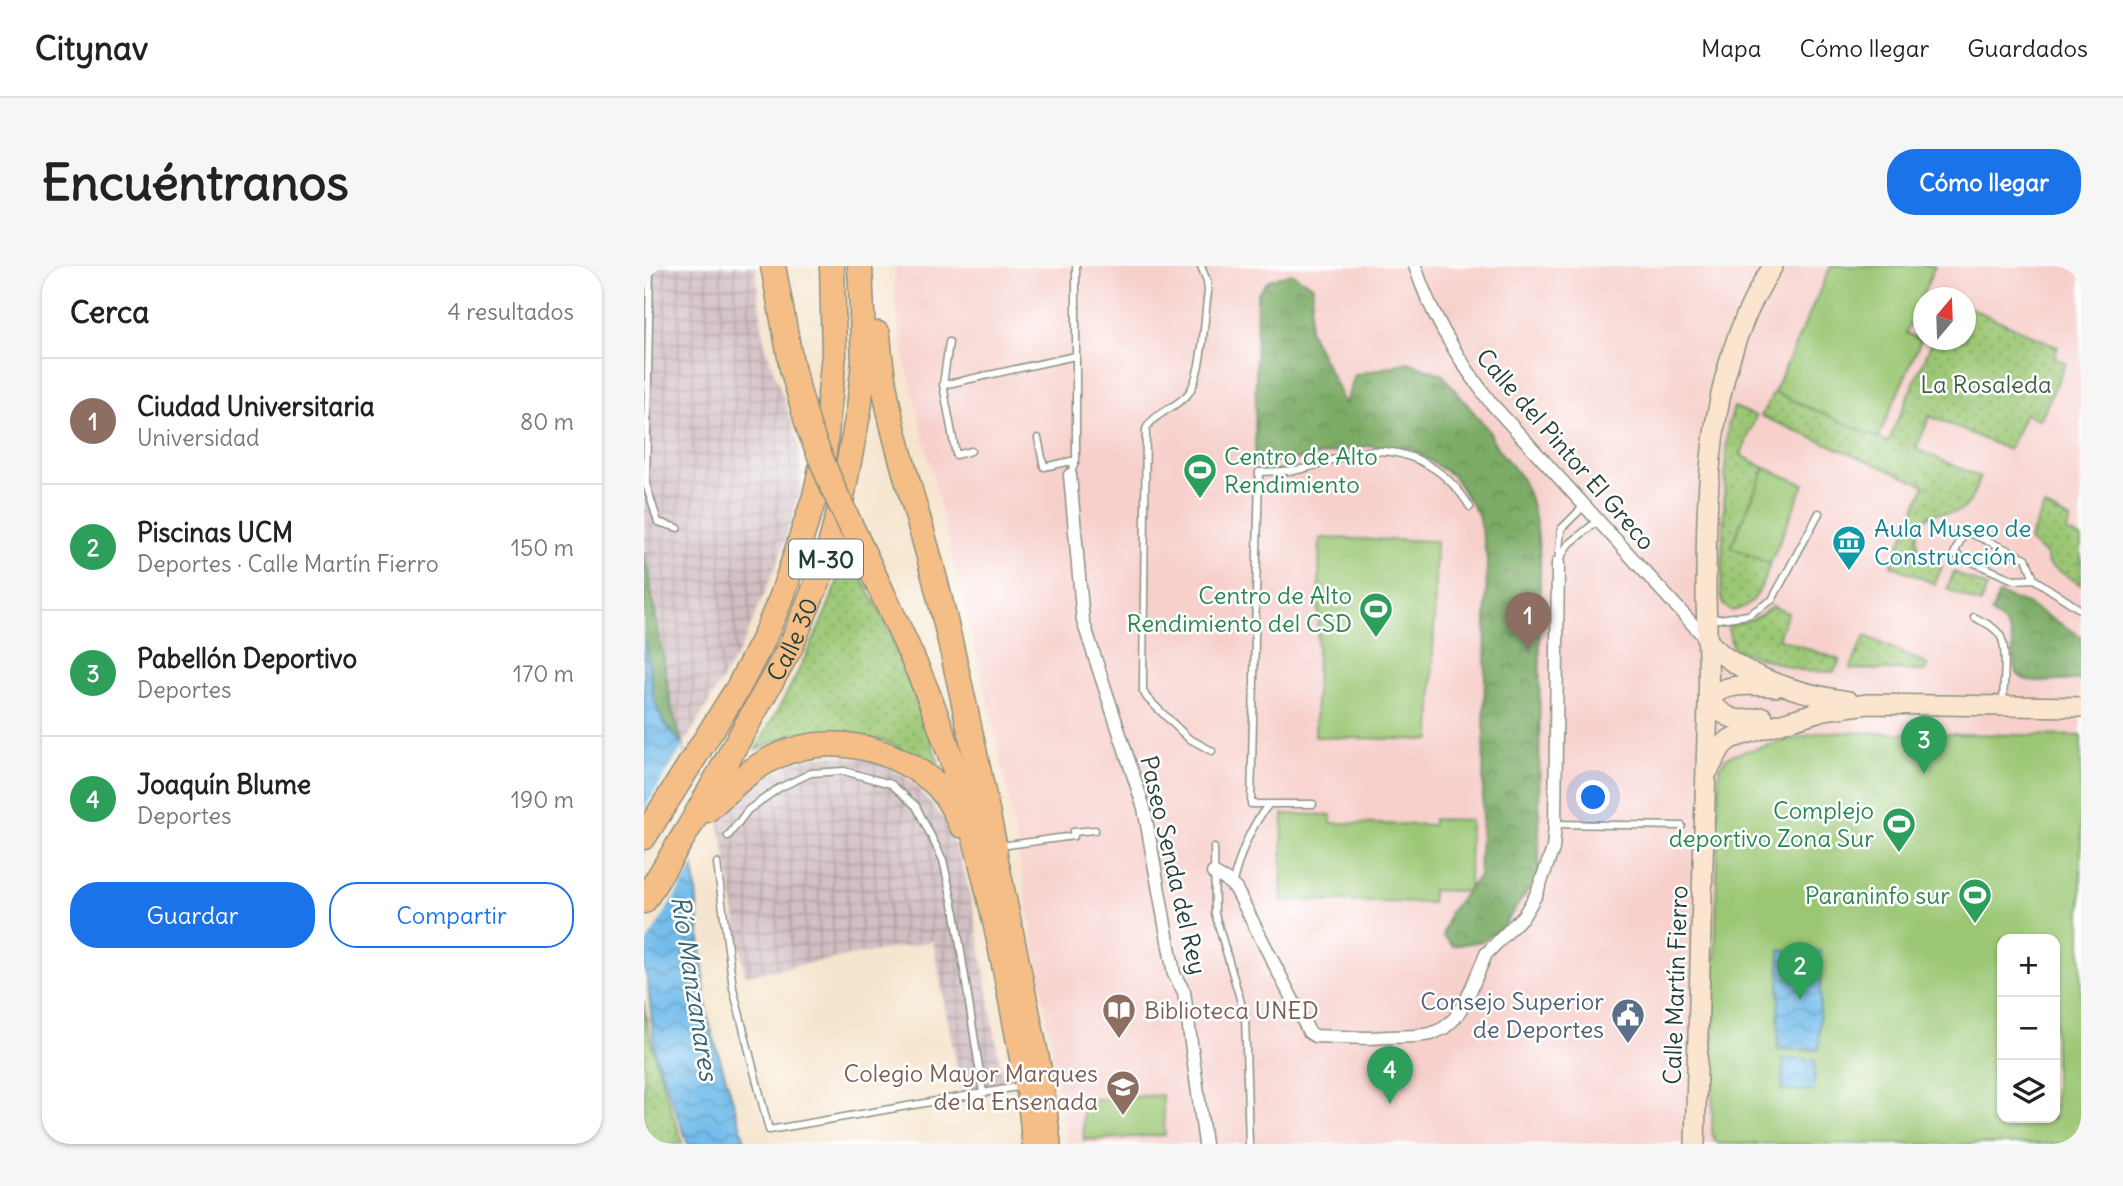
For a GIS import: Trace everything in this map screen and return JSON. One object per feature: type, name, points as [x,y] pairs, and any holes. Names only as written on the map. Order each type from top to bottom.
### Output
[{"type":"highway","points":[[773,266],[792,368],[809,429],[833,488],[912,656],[945,739],[972,824],[1027,1086]]},
{"type":"highway","name":"Calle 30","points":[[644,838],[738,688],[782,596],[814,496],[824,454],[834,354],[832,266]]},
{"type":"highway","name":"Calle 30","points":[[644,901],[691,824],[790,648],[826,561],[840,508],[859,409],[864,362],[860,266]]},
{"type":"highway","points":[[873,266],[880,360],[891,421],[955,657],[995,848]]},
{"type":"highway","points":[[691,824],[748,774],[773,758],[797,748],[827,743],[860,746],[897,759],[933,782],[952,806],[967,837],[993,918]]},
{"type":"main road","name":"Calle Martín Fierro","points":[[1695,1144],[1708,701],[1706,610],[1709,453],[1720,392],[1732,352],[1761,283],[1773,266]]},
{"type":"main road","points":[[1707,640],[1723,657],[1791,689]]},
{"type":"main road","points":[[1868,704],[1740,721],[1727,717],[1708,701],[1718,692],[1741,685],[1791,689],[1825,698],[1868,704],[2081,707]]},
{"type":"main road","points":[[1704,786],[1713,759],[1730,739],[1824,710]]},
{"type":"main road","points":[[995,848],[1040,1064],[1049,1144]]},
{"type":"main road","points":[[1027,1086],[1033,1144]]},
{"type":"street","name":"Calle del Pintor El Greco","points":[[1415,266],[1436,317],[1473,380],[1499,413],[1707,640]]},
{"type":"street","name":"Paseo Senda del Rey","points":[[1070,475],[1083,621],[1144,808],[1174,974],[1184,992],[1206,1143]]},
{"type":"street","points":[[1213,873],[1236,889],[1309,1032],[1315,1036],[1367,1038],[1431,1034],[1444,1028],[1455,1018],[1466,1001],[1486,954],[1524,915],[1536,895],[1553,849],[1559,563]]},
{"type":"street","points":[[1682,612],[1706,610]]},
{"type":"lane","points":[[650,266],[646,484],[658,522],[678,527]]},
{"type":"lane","points":[[1070,475],[1076,460],[1076,266]]},
{"type":"lane","points":[[1201,266],[1208,292],[1195,381],[1176,405],[1150,422],[1146,429],[1143,691],[1188,738],[1212,751]]},
{"type":"lane","points":[[949,342],[943,386],[956,455],[971,451]]},
{"type":"lane","points":[[943,386],[1075,356]]},
{"type":"lane","points":[[1038,438],[1044,467],[1076,460]]},
{"type":"lane","points":[[1313,804],[1251,804],[1259,472],[1300,470],[1370,451],[1387,452],[1428,464],[1448,478],[1463,494],[1470,507]]},
{"type":"lane","points":[[1559,563],[1560,528],[1584,506]]},
{"type":"lane","points":[[1706,610],[1719,619],[1748,615],[1772,600],[1819,513]]},
{"type":"lane","points":[[1559,563],[1567,546],[1597,521]]},
{"type":"lane","points":[[2034,579],[2014,580],[1954,554],[1965,531],[2026,558],[2034,579],[2081,610]]},
{"type":"lane","points":[[1974,617],[1991,625],[2001,637],[2004,706]]},
{"type":"lane","points":[[728,836],[748,810],[779,788],[811,773],[844,771],[891,784],[915,806],[943,860],[955,913],[983,1093]]},
{"type":"lane","points":[[1232,885],[1255,820],[1269,804]]},
{"type":"lane","points":[[1555,824],[1682,827]]},
{"type":"lane","points":[[995,848],[1074,836],[1073,832],[1095,830]]},
{"type":"lane","points":[[1214,848],[1214,914],[1245,1016],[1249,1144]]},
{"type":"lane","points":[[717,863],[733,988],[769,1130],[1027,1086]]},
{"type":"shaded area","points":[[644,266],[755,266],[764,342],[799,444],[801,492],[779,559],[742,646],[683,746],[672,709],[644,557]]},
{"type":"shaded area","points":[[894,266],[2081,266],[2081,1144],[1066,1144],[1013,820],[994,728],[904,357],[896,307]]},
{"type":"shaded area","points":[[832,755],[868,759],[895,770],[912,782],[946,822],[965,874],[977,928],[1003,1083],[961,1091],[933,941],[745,975],[723,839],[718,825],[741,795],[758,782],[783,767],[809,757]]},
{"type":"green space","points":[[1831,266],[1935,266],[1926,287],[1913,287],[1913,317],[1906,333],[1913,336],[1913,350],[1917,350],[1878,438],[1774,392]]},
{"type":"green space","points":[[1291,273],[1313,286],[1309,330],[1345,404],[1355,375],[1408,362],[1442,374],[1490,432],[1499,451],[1521,478],[1533,508],[1540,560],[1539,875],[1502,927],[1482,941],[1453,946],[1443,936],[1450,912],[1479,876],[1487,559],[1478,514],[1452,475],[1411,449],[1367,446],[1301,459],[1255,463],[1257,294],[1269,280]]},
{"type":"green space","name":"La Rosaleda","points":[[1976,310],[2058,347],[2054,357],[2066,363],[2040,420],[2025,413],[2009,450],[1930,416],[1916,449],[1980,477],[1971,500],[1965,507],[1955,512],[1933,514],[1921,525],[1918,541],[1920,551],[1927,559],[1942,567],[1935,584],[1891,565],[1925,485],[1761,416],[1774,392],[1888,442],[1929,350],[1976,350]]},
{"type":"green space","points":[[1734,407],[1756,416],[1741,455],[1765,468],[1731,547],[1770,564],[1753,600],[1748,605],[1732,611],[1723,605],[1721,595],[1726,452],[1728,426]]},
{"type":"green space","points":[[1765,468],[1804,484],[1770,564],[1731,547]]},
{"type":"green space","points":[[2044,506],[2071,520],[2066,532],[2081,538],[2081,585],[2048,564],[2046,555],[2029,541]]},
{"type":"green space","name":"Centro de Alto Rendimiento del CSD","points":[[1320,538],[1436,541],[1431,740],[1315,737]]},
{"type":"green space","points":[[644,552],[672,709],[683,746],[644,810]]},
{"type":"green space","points":[[847,553],[880,611],[923,716],[943,777],[924,762],[887,742],[846,734],[795,733],[755,750],[807,654]]},
{"type":"green space","points":[[1954,572],[1987,587],[1980,604],[1947,589]]},
{"type":"green space","points":[[1999,594],[2027,604],[2081,636],[2081,680],[2030,681],[2018,674],[2010,633],[1991,613]]},
{"type":"green space","points":[[1772,606],[1788,613],[1778,638],[1840,660],[1834,672],[1802,671],[1733,649],[1727,624],[1751,620]]},
{"type":"green space","points":[[1865,636],[1928,665],[1925,671],[1850,669]]},
{"type":"green space","name":"Complejo deportivo Zona Sur","points":[[1822,732],[2081,736],[2081,1144],[1719,1144],[1715,1141],[1712,1132],[1719,768],[1725,759],[1734,754]]},
{"type":"green space","points":[[1283,814],[1331,815],[1331,823],[1433,825],[1433,819],[1470,820],[1469,891],[1432,890],[1432,903],[1281,900]]},
{"type":"green space","points":[[644,1001],[655,1055],[683,1144],[644,1144]]},
{"type":"green space","points":[[1162,1095],[1165,1135],[1084,1140],[1082,1100]]},
{"type":"water","name":"Río Manzanares","points":[[644,632],[654,699],[663,721],[683,746],[707,1016],[746,1144],[688,1144],[655,1054],[644,968]]},
{"type":"water","points":[[1780,950],[1821,951],[1819,1050],[1778,1049]]},
{"type":"water","points":[[1783,1059],[1815,1060],[1814,1091],[1782,1090]]},
{"type":"pier","points":[[683,746],[695,864],[644,947],[644,810]]},
{"type":"place","name":"Centro de Alto Rendimiento","points":[[1200,500]]},
{"type":"place","name":"Aula Museo de Construcción","points":[[1849,572]]},
{"type":"place","name":"Centro de Alto Rendimiento del CSD","points":[[1376,639]]},
{"type":"place","name":"Ciudad Universitaria","points":[[1528,650]]},
{"type":"place","name":"Pabellón Deportivo","points":[[1924,774]]},
{"type":"place","name":"Complejo deportivo Zona Sur","points":[[1899,854]]},
{"type":"place","name":"Paraninfo sur","points":[[1975,925]]},
{"type":"place","name":"Piscinas UCM","points":[[1800,1000]]},
{"type":"place","name":"Biblioteca UNED","points":[[1119,1040]]},
{"type":"place","name":"Consejo Superior de Deportes","points":[[1628,1045]]},
{"type":"place","name":"Joaquín Blume","points":[[1390,1104]]},
{"type":"place","name":"Colegio Mayor Marques de la Ensenada","points":[[1123,1117]]}]
